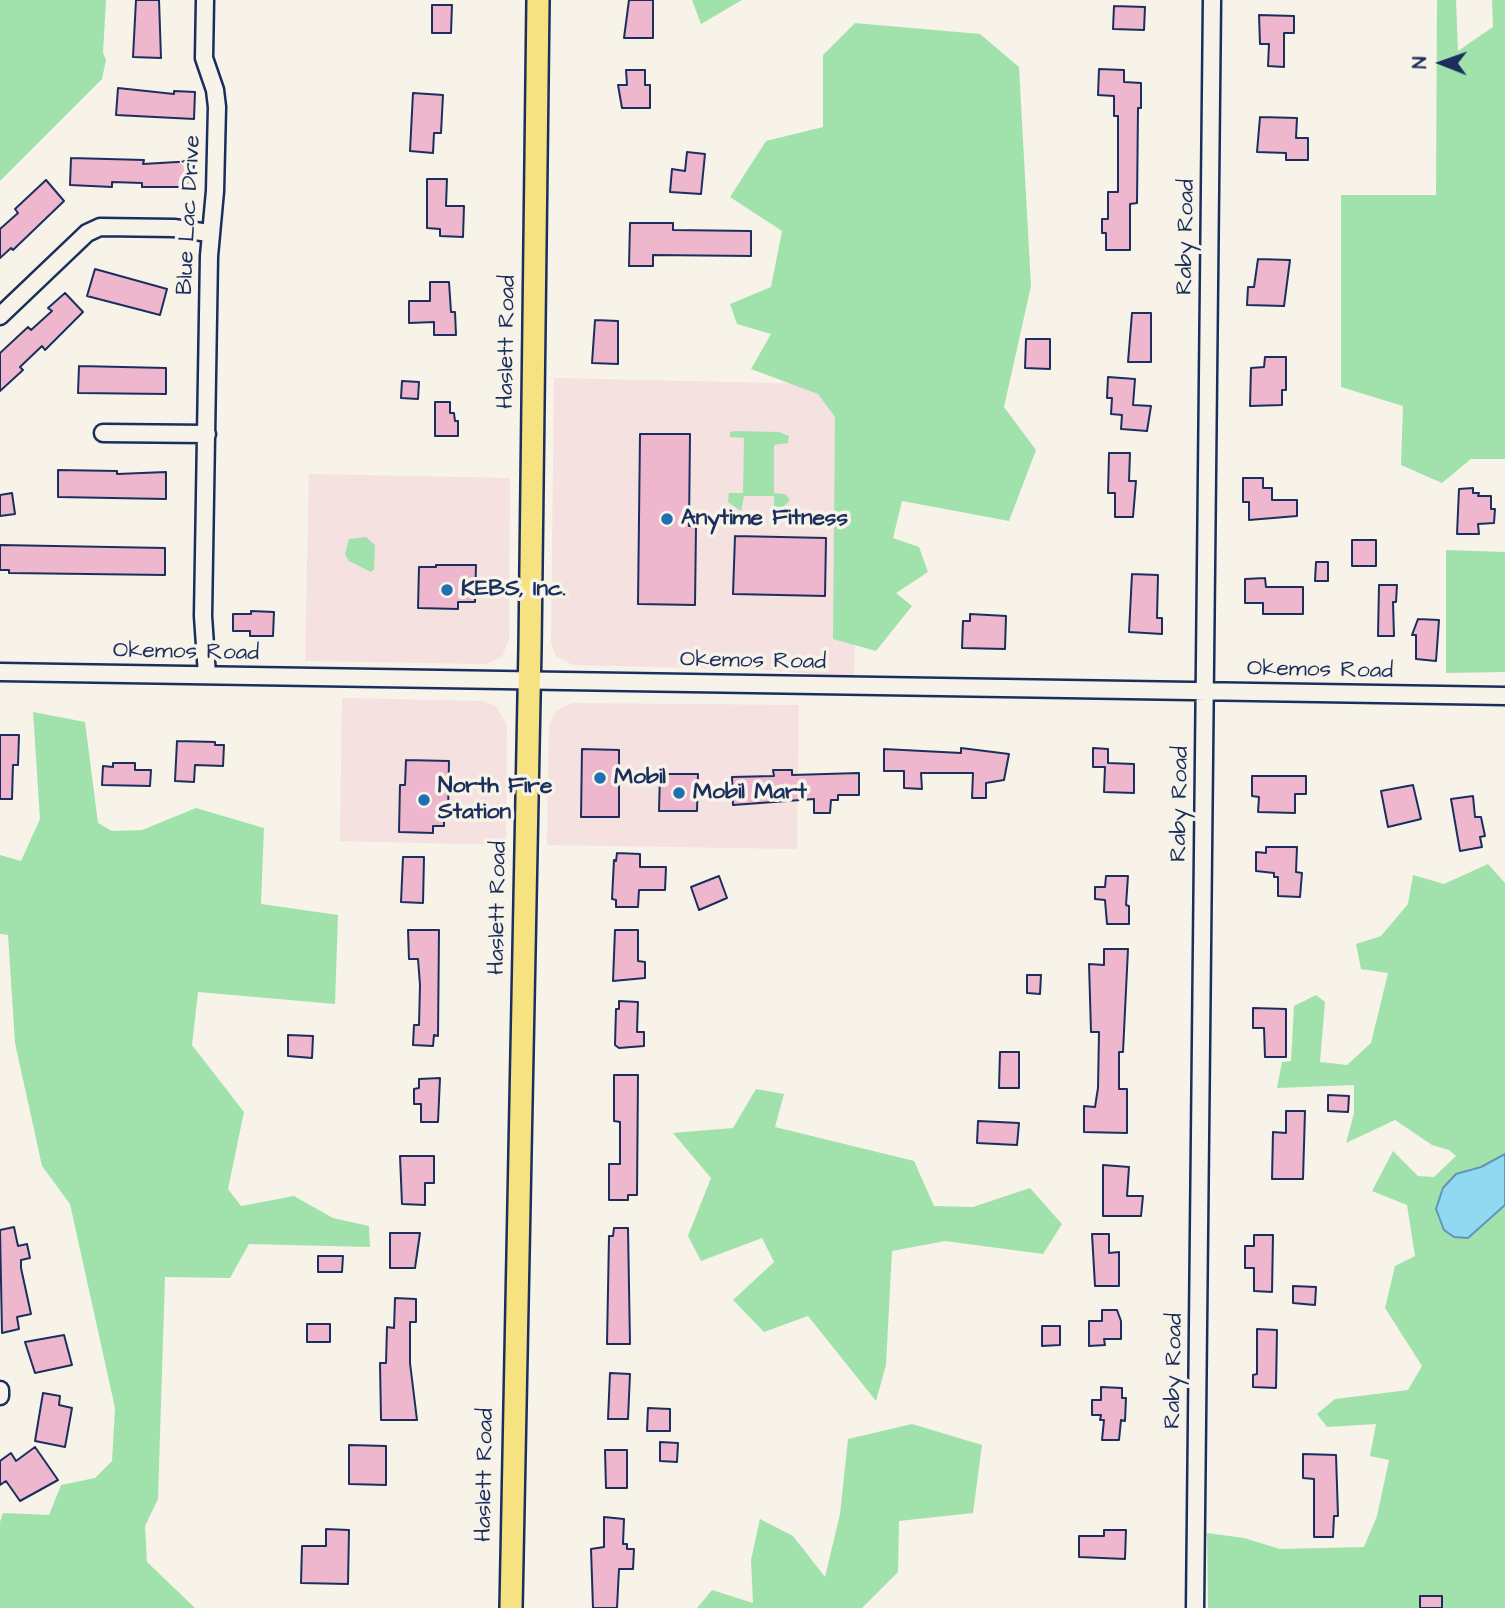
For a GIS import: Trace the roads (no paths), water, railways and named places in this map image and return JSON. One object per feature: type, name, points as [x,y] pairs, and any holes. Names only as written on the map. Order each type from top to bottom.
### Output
[{"type":"main road","name":"Haslett Road","points":[[511,1608],[529,682],[537,0]]},
{"type":"street","name":"Blue Lac Drive","points":[[205,0],[204,58],[215,90],[217,107],[215,191],[209,233],[204,641],[207,675]]},
{"type":"street","name":"Raby Road","points":[[1195,1608],[1212,0]]},
{"type":"street","points":[[0,316],[87,233],[100,227],[174,228],[209,233]]},
{"type":"street","points":[[103,433],[207,434]]},
{"type":"street","name":"Okemos Road","points":[[0,672],[1505,696]]},
{"type":"street","points":[[0,1390],[0,1396]]},
{"type":"water","points":[[1505,1154],[1505,1205],[1468,1238],[1454,1237],[1444,1230],[1436,1209],[1443,1188],[1456,1174],[1481,1167]]},
{"type":"place","name":"Anytime Fitness","points":[[667,519]]},
{"type":"place","name":"KEBS, Inc.","points":[[447,590]]},
{"type":"place","name":"Mobil","points":[[600,778]]},
{"type":"place","name":"Mobil Mart","points":[[679,793]]},
{"type":"place","name":"North Fire Station","points":[[424,800]]}]
